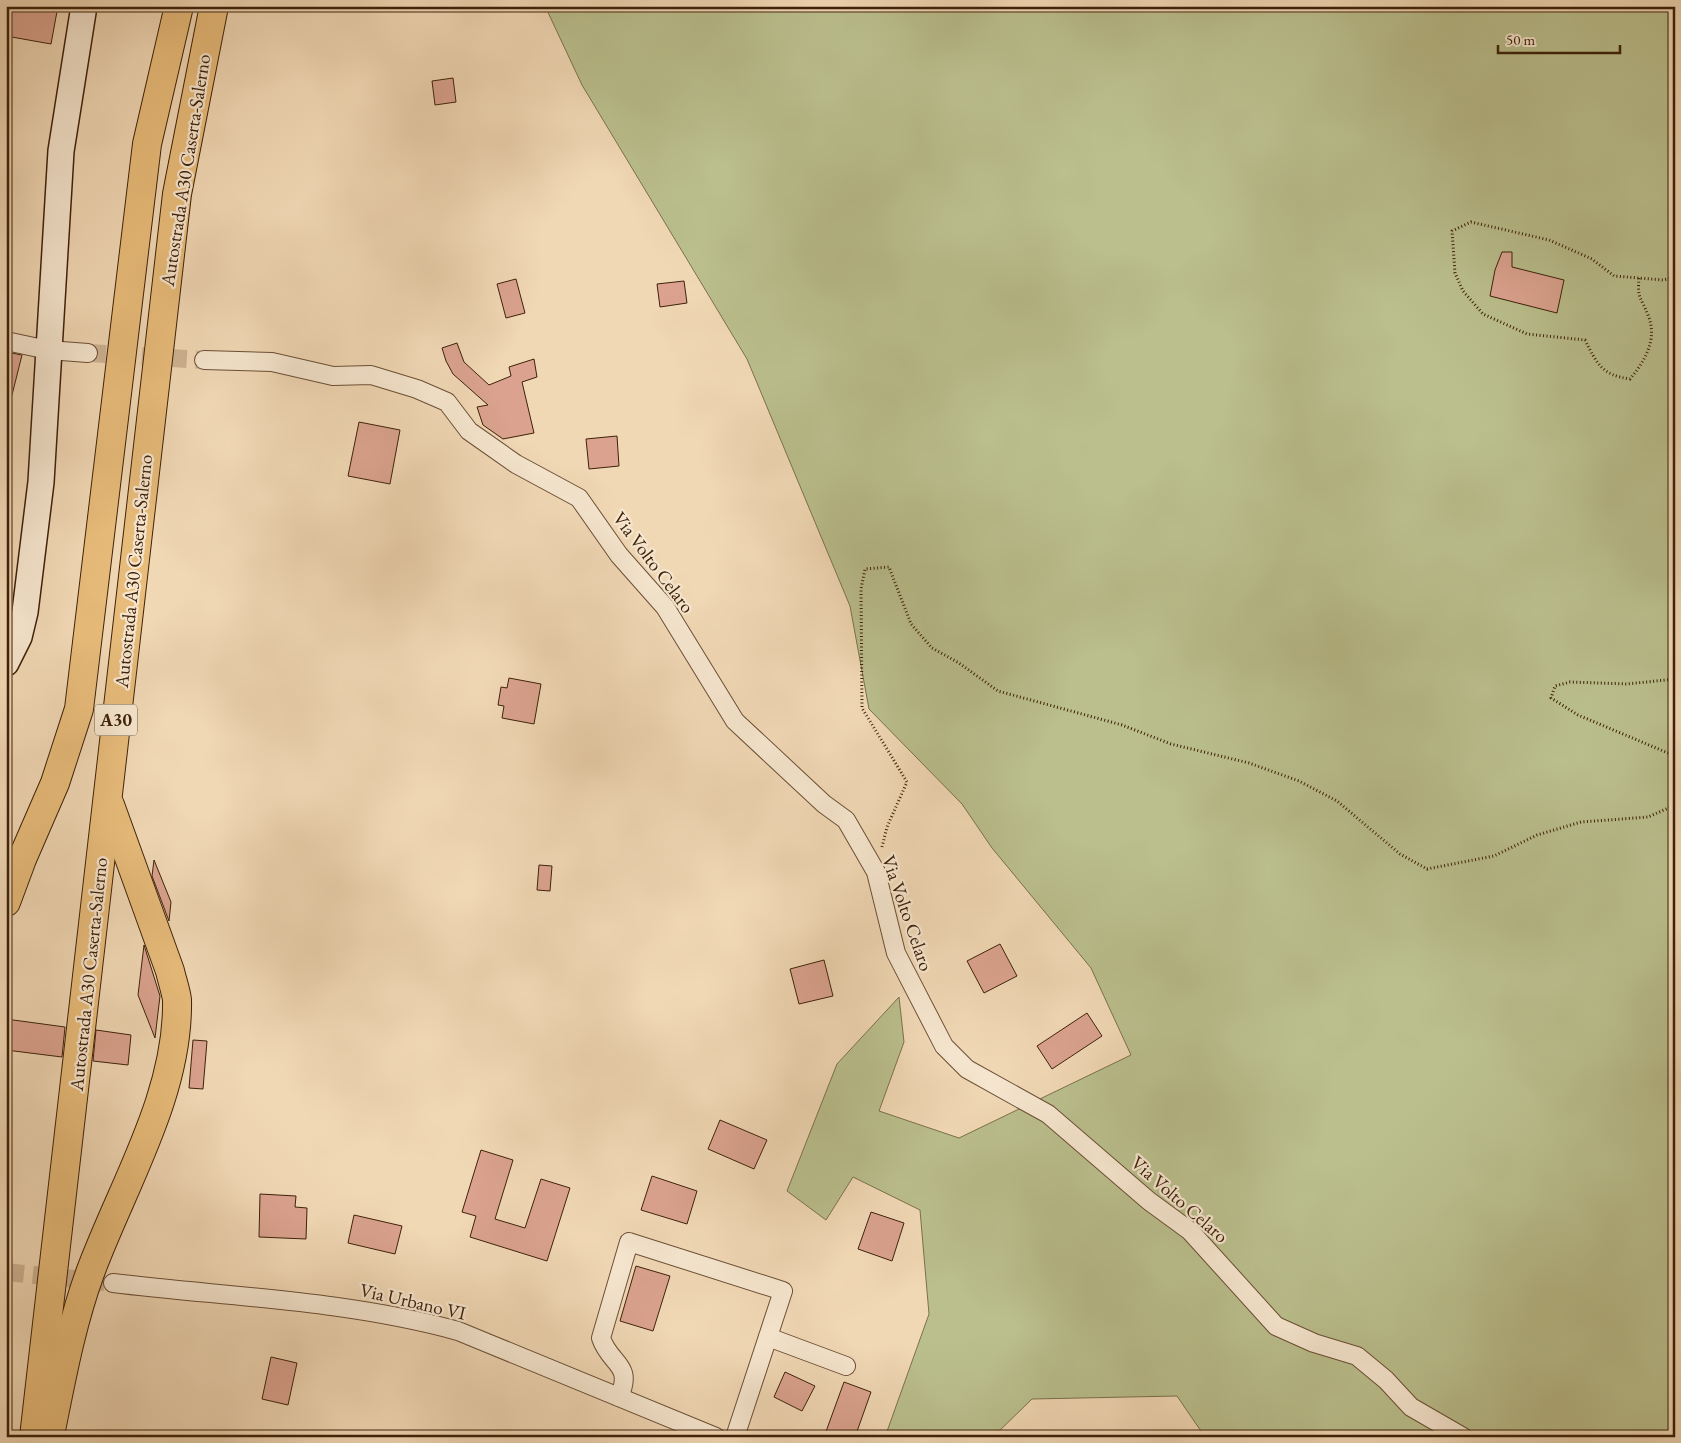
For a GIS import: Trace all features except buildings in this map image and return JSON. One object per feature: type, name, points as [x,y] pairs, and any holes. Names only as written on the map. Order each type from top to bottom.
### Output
[{"type":"highway","name":"Autostrada A30 Caserta-Salerno","points":[[6,902],[55,783],[79,710],[88,649],[147,144],[179,6]]},
{"type":"highway","name":"Autostrada A30 Caserta-Salerno","points":[[34,1437],[177,194],[214,6]]},
{"type":"highway","points":[[50,1437],[67,1355],[89,1275],[157,1108],[169,1068],[175,1030],[177,999],[170,971],[108,798]]},
{"type":"main road","points":[[6,663],[19,636],[25,612],[41,482],[61,151],[84,6]]},
{"type":"street","points":[[6,341],[48,350],[88,353]]},
{"type":"street","name":"Via Volto Celaro","points":[[204,360],[272,362],[333,376],[371,375],[417,389],[448,402],[469,431],[516,464],[579,498],[619,554],[665,607],[735,721],[824,804],[846,820],[876,872],[896,953],[912,988],[944,1046],[967,1070],[1048,1114],[1149,1201],[1190,1231],[1276,1326],[1314,1343],[1357,1356],[1386,1380],[1411,1407],[1462,1437]]},
{"type":"street","points":[[619,1397],[626,1383],[624,1373],[604,1347],[601,1338],[629,1242],[783,1290],[735,1437]]},
{"type":"street","name":"Via Urbano VI","points":[[113,1283],[325,1304],[416,1319],[458,1331],[716,1437]]},
{"type":"street","points":[[768,1337],[846,1366]]},
{"type":"path","points":[[1639,278],[1637,295],[1649,316],[1652,344],[1642,364],[1630,379],[1614,376],[1597,364],[1585,340],[1527,334],[1483,314],[1463,291],[1455,273],[1452,231],[1471,222],[1549,240],[1592,259],[1614,276],[1639,278],[1663,280],[1675,276]]},
{"type":"path","points":[[876,872],[886,827],[907,782],[862,708],[861,590],[865,569],[881,567],[890,567],[912,624],[932,648],[959,663],[998,691],[1122,725],[1171,744],[1249,763],[1299,781],[1337,801],[1400,854],[1426,869],[1494,856],[1537,836],[1581,822],[1648,817],[1675,805]]},
{"type":"path","points":[[1675,679],[1627,684],[1570,682],[1555,686],[1550,698],[1578,715],[1675,756]]},
{"type":"green space","points":[[545,6],[1675,6],[1675,1434],[1672,1437],[1205,1437],[1177,1396],[1032,1399],[993,1437],[885,1437],[929,1314],[920,1210],[853,1177],[826,1220],[787,1191],[837,1064],[899,997],[904,1042],[879,1111],[959,1138],[1131,1055],[1091,968],[992,848],[962,804],[869,709],[850,606],[747,359],[582,85]]},
{"type":"tunnel","points":[[88,353],[204,360]]},
{"type":"tunnel","points":[[6,1272],[113,1283]]}]
